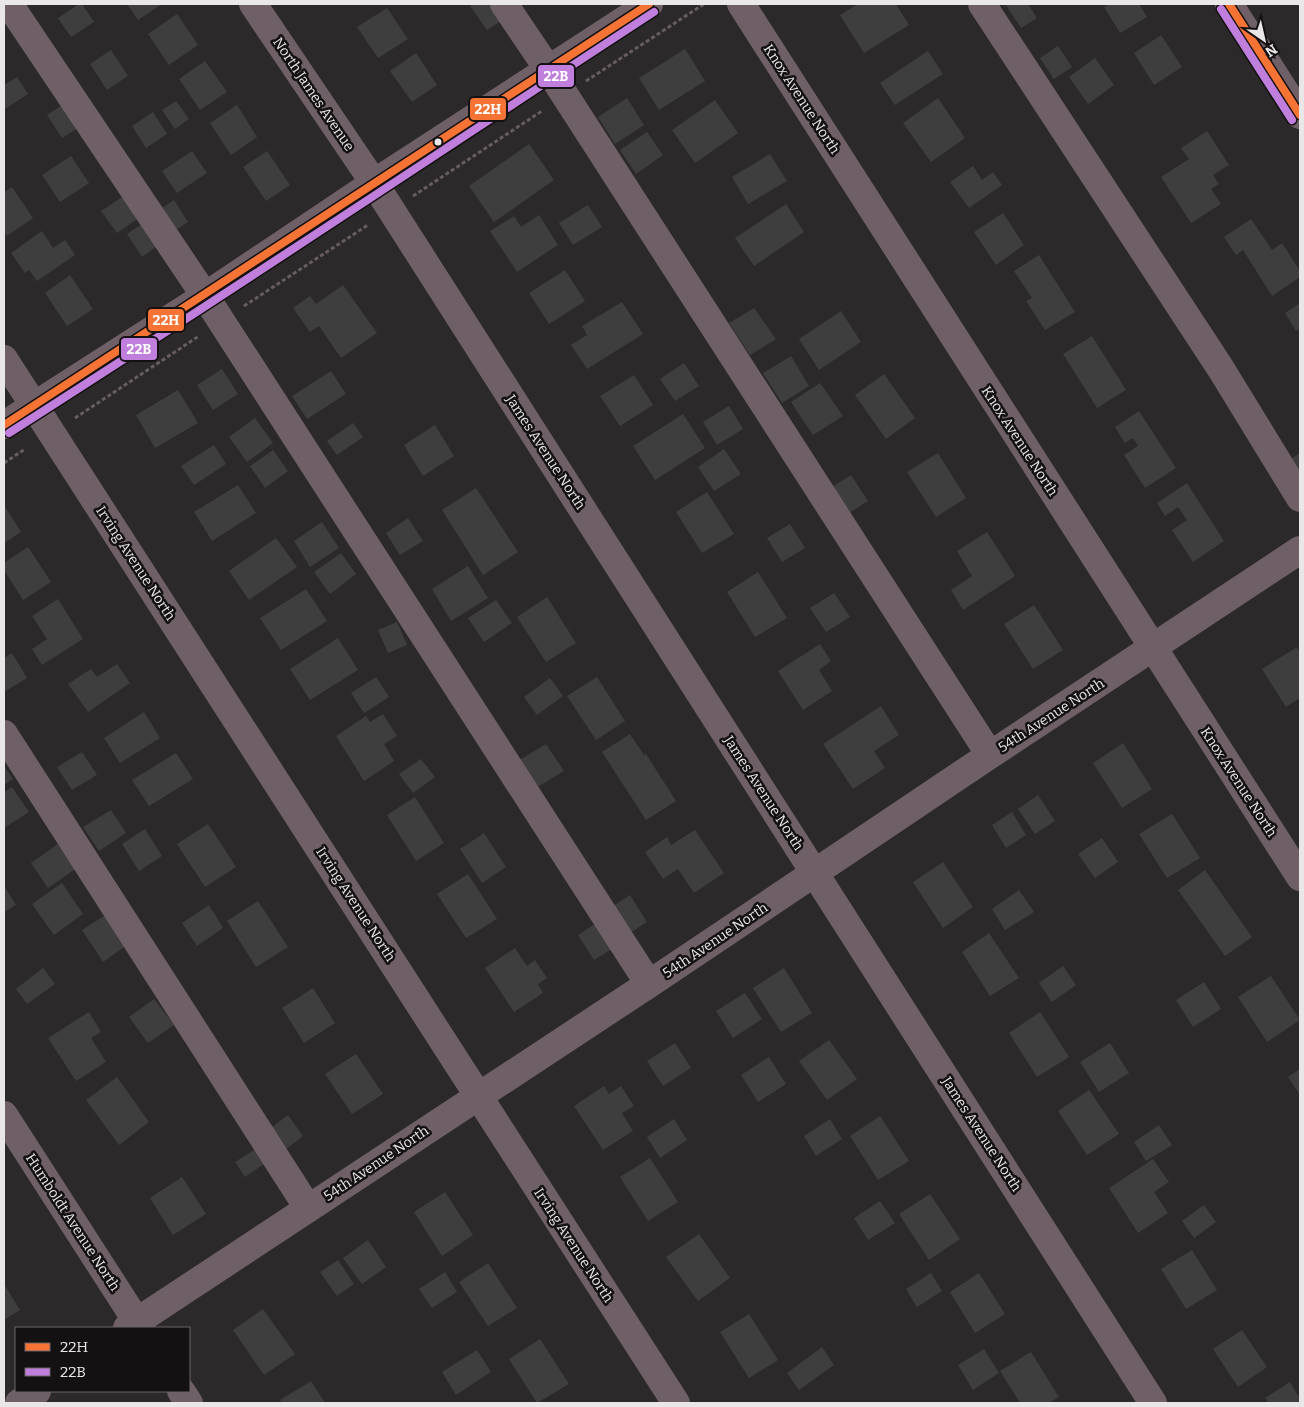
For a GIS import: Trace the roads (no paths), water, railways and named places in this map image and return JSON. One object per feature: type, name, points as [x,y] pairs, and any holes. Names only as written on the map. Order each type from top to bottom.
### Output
[{"type":"street","points":[[8,4],[205,296],[649,984]]},
{"type":"street","name":"North James Avenue","points":[[253,4],[374,183]]},
{"type":"street","points":[[504,4],[548,69],[990,755]]},
{"type":"street","points":[[4,425],[205,296],[374,183],[649,4]]},
{"type":"street","name":"Knox Avenue North","points":[[741,4],[1300,877]]},
{"type":"street","points":[[982,4],[1221,369],[1300,498]]},
{"type":"street","points":[[1229,4],[1300,115]]},
{"type":"street","name":"James Avenue North","points":[[374,183],[1153,1403]]},
{"type":"street","name":"Irving Avenue North","points":[[4,359],[676,1403]]},
{"type":"street","name":"54th Avenue North","points":[[135,1326],[308,1208],[649,984],[1300,550]]},
{"type":"street","points":[[4,734],[308,1208]]},
{"type":"street","name":"Humboldt Avenue North","points":[[4,1115],[135,1326]]},
{"type":"street","points":[[19,1403],[36,1392]]},
{"type":"street","points":[[182,1392],[189,1403]]}]
